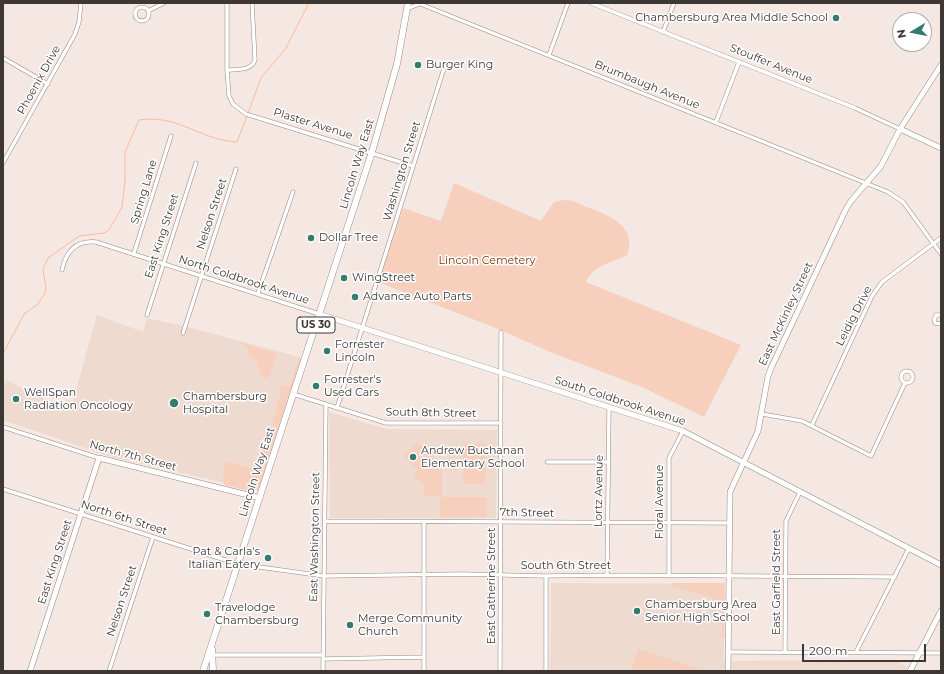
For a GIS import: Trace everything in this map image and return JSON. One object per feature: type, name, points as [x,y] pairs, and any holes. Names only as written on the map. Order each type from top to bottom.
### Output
[{"type":"highway","name":"Lincoln Way East","points":[[203,671],[372,152],[395,70],[408,6]]},
{"type":"highway","name":"US 30","points":[[211,645],[213,671]]},
{"type":"street","name":"Phoenix Drive","points":[[3,163],[48,84],[77,28],[81,3]]},
{"type":"street","points":[[148,11],[164,3]]},
{"type":"street","points":[[227,3],[227,70],[249,68],[253,65],[255,60],[252,3]]},
{"type":"street","points":[[549,55],[568,3]]},
{"type":"street","name":"Stouffer Avenue","points":[[591,3],[855,108],[941,148]]},
{"type":"street","points":[[663,32],[674,3]]},
{"type":"street","name":"Brumbaugh Avenue","points":[[408,6],[418,4],[549,55],[888,192],[903,202],[941,254]]},
{"type":"street","points":[[3,58],[48,84]]},
{"type":"street","points":[[716,122],[739,62]]},
{"type":"street","name":"Washington Street","points":[[337,408],[445,65]]},
{"type":"street","name":"East McKinley Street","points":[[728,671],[730,492],[758,431],[768,376],[846,209],[881,166],[900,129],[941,65]]},
{"type":"street","name":"Plaster Avenue","points":[[227,70],[228,92],[233,104],[246,114],[413,166]]},
{"type":"street","name":"Spring Lane","points":[[134,253],[171,136]]},
{"type":"street","name":"East King Street","points":[[147,315],[196,162]]},
{"type":"street","name":"Nelson Street","points":[[183,332],[236,169]]},
{"type":"street","points":[[258,294],[293,192]]},
{"type":"street","name":"Leidig Drive","points":[[812,425],[872,296],[882,282],[941,238]]},
{"type":"street","name":"North Coldbrook Avenue","points":[[62,270],[67,255],[73,247],[82,243],[92,242],[134,253],[319,314]]},
{"type":"street","points":[[197,288],[203,290]]},
{"type":"street","points":[[194,299],[199,301]]},
{"type":"street","name":"South Coldbrook Avenue","points":[[319,314],[363,327],[683,432],[941,565]]},
{"type":"street","points":[[189,315],[194,316]]},
{"type":"street","points":[[941,315],[936,315],[934,320],[935,323],[941,324]]},
{"type":"street","name":"East Catherine Street","points":[[500,671],[501,332]]},
{"type":"street","points":[[762,414],[791,418],[812,425],[870,456],[905,383]]},
{"type":"street","name":"South 8th Street","points":[[293,394],[386,423],[501,423]]},
{"type":"street","name":"East Washington Street","points":[[323,671],[326,404]]},
{"type":"street","name":"Lortz Avenue","points":[[607,574],[609,408]]},
{"type":"street","name":"North 7th Street","points":[[3,427],[98,458],[260,498]]},
{"type":"street","name":"Floral Avenue","points":[[669,576],[669,458],[683,432]]},
{"type":"street","name":"East King Street","points":[[30,671],[98,458]]},
{"type":"street","points":[[546,462],[609,462]]},
{"type":"street","name":"North 6th Street","points":[[3,489],[238,564]]},
{"type":"street","name":"East Garfield Street","points":[[785,652],[786,521],[800,492]]},
{"type":"street","name":"7th Street","points":[[325,521],[729,523]]},
{"type":"street","points":[[424,521],[424,671]]},
{"type":"street","name":"Nelson Street","points":[[109,671],[153,537]]},
{"type":"street","points":[[856,652],[910,548]]},
{"type":"street","name":"South 6th Street","points":[[238,564],[324,576],[501,574],[546,576],[607,574],[669,576],[785,575],[895,577]]},
{"type":"street","points":[[546,576],[546,671]]},
{"type":"street","points":[[910,671],[941,611]]},
{"type":"street","points":[[728,652],[941,653]]},
{"type":"street","points":[[212,655],[424,657]]},
{"type":"shaded area","name":"Chambersburg Hospital","points":[[97,315],[143,332],[147,318],[188,327],[299,357],[256,490],[108,456],[3,420],[3,386],[6,380],[61,406],[67,400],[73,401]]},
{"type":"shaded area","name":"Andrew Buchanan Elementary School","points":[[329,412],[386,429],[497,430],[496,518],[330,518]]},
{"type":"shaded area","name":"Chambersburg Area Senior High School","points":[[551,583],[723,584],[724,661],[896,660],[907,667],[905,671],[550,671]]},
{"type":"green space","name":"Lincoln Cemetery","points":[[454,183],[541,221],[554,202],[569,200],[604,214],[619,224],[625,230],[628,237],[629,245],[627,255],[599,267],[586,282],[741,345],[704,417],[642,387],[550,352],[498,329],[378,282],[403,208],[441,221]]},
{"type":"green space","points":[[242,343],[277,353],[268,379],[261,376],[258,363],[248,353],[249,351]]},
{"type":"green space","points":[[299,357],[301,358],[259,489],[253,492],[224,485],[223,472],[225,461],[255,469],[264,445],[267,445],[281,392],[279,391],[281,385],[289,387]]},
{"type":"green space","points":[[416,443],[433,452],[434,468],[442,468],[442,497],[487,497],[487,517],[440,517],[440,496],[424,496],[424,485],[413,475],[418,470],[403,456]]},
{"type":"green space","points":[[463,444],[485,444],[485,484],[463,484]]},
{"type":"green space","points":[[672,583],[725,583],[724,638],[718,635],[722,633],[721,601],[672,586]]},
{"type":"green space","points":[[638,649],[703,670],[703,671],[631,671]]},
{"type":"waterway","points":[[248,113],[261,78],[286,48],[309,3]]},
{"type":"waterway","points":[[3,354],[24,314],[37,305],[44,295],[46,288],[43,269],[48,258],[79,236],[104,233],[109,230],[122,207],[125,181],[125,152],[139,120],[153,119],[166,121],[211,137],[237,142],[247,116]]},
{"type":"place","name":"Chambersburg Area Middle School","points":[[836,18]]},
{"type":"place","name":"Burger King","points":[[418,65]]},
{"type":"place","name":"Dollar Tree","points":[[311,238]]},
{"type":"place","name":"WingStreet","points":[[344,278]]},
{"type":"place","name":"Advance Auto Parts","points":[[355,297]]},
{"type":"place","name":"Forrester Lincoln","points":[[327,351]]},
{"type":"place","name":"Forrester's Used Cars","points":[[316,386]]},
{"type":"place","name":"WellSpan Radiation Oncology","points":[[16,399]]},
{"type":"place","name":"Chambersburg Hospital","points":[[174,403]]},
{"type":"place","name":"Andrew Buchanan Elementary School","points":[[413,457]]},
{"type":"place","name":"Pat & Carla's Italian Eatery","points":[[268,558]]},
{"type":"place","name":"Chambersburg Area Senior High School","points":[[637,611]]},
{"type":"place","name":"Travelodge Chambersburg","points":[[207,614]]},
{"type":"place","name":"Merge Community Church","points":[[350,625]]}]
